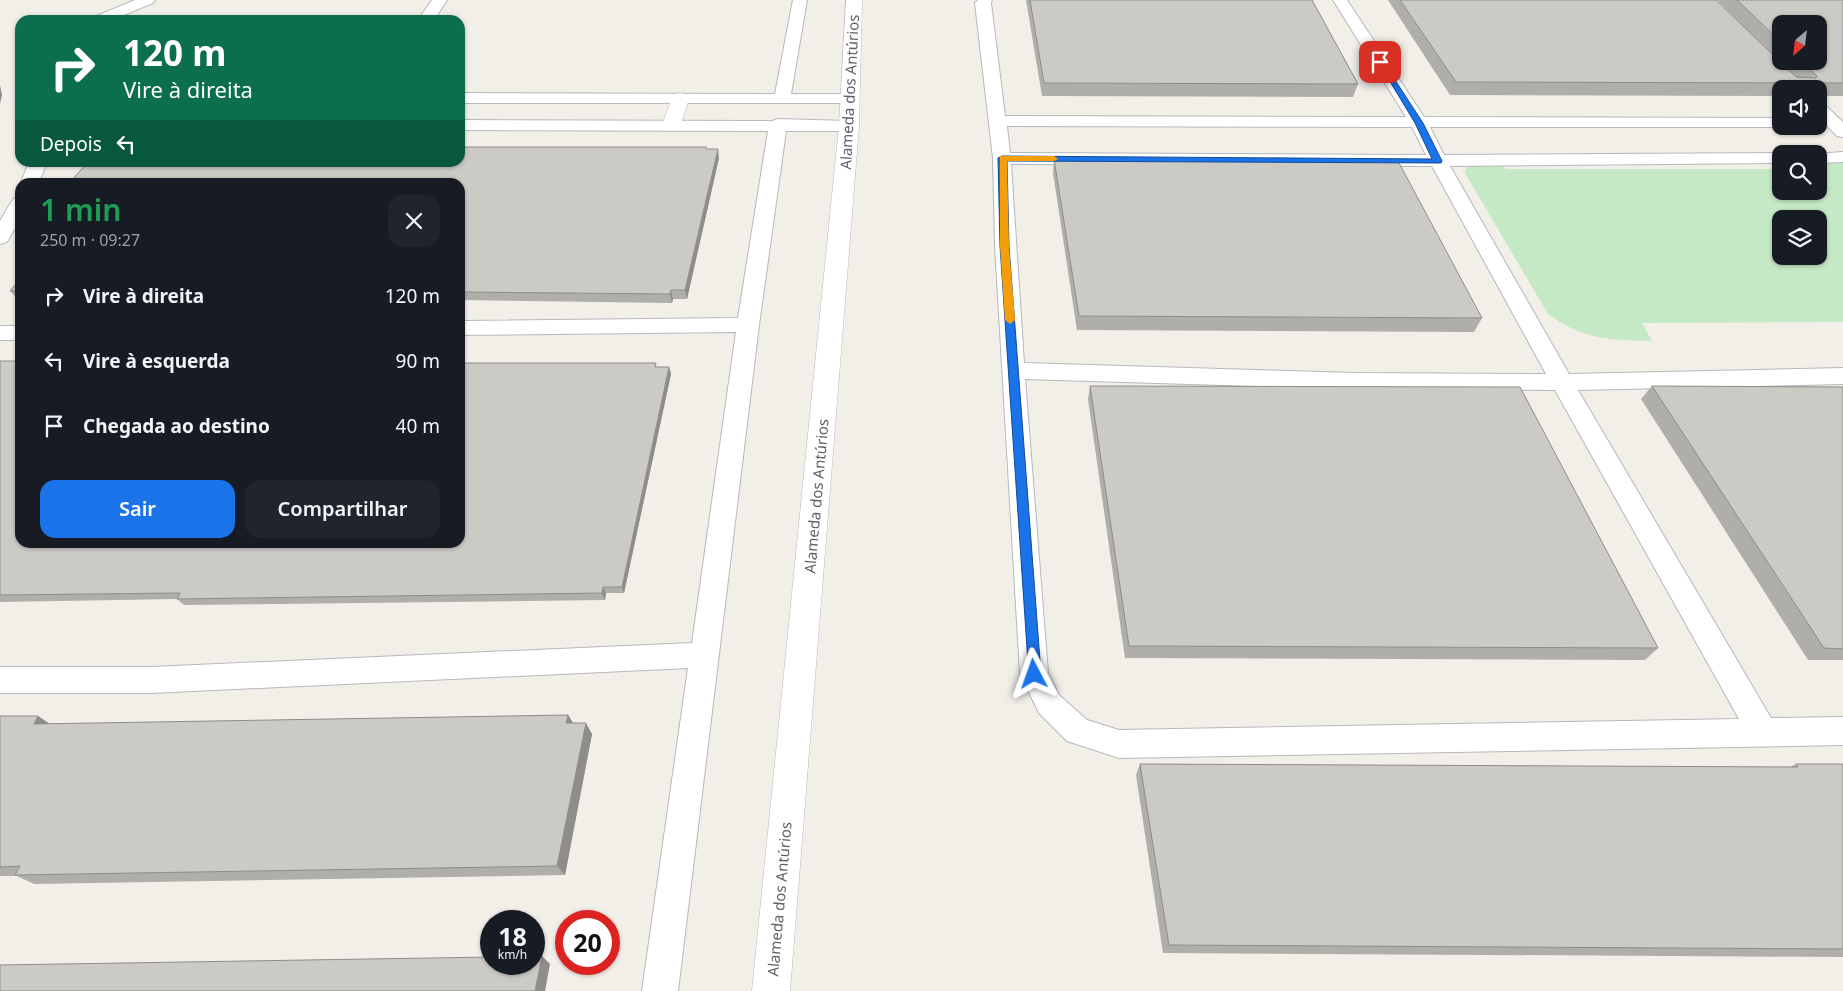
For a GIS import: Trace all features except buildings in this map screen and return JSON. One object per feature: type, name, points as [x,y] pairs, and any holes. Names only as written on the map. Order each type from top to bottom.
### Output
[{"type":"street","name":"Alameda dos Antúrios","points":[[771,991],[849,126],[854,0]]},
{"type":"street","points":[[672,125],[680,99]]},
{"type":"lane","points":[[111,15],[148,0]]},
{"type":"lane","points":[[430,15],[440,0]]},
{"type":"lane","points":[[782,99],[800,0]]},
{"type":"lane","points":[[985,0],[983,3],[1002,158],[1005,246],[1034,674],[1049,704],[1078,731],[1119,744],[1843,731]]},
{"type":"lane","points":[[1340,0],[1419,123],[1438,161],[1562,382],[1762,731]]},
{"type":"lane","points":[[465,98],[850,99]]},
{"type":"lane","points":[[998,121],[1772,122]]},
{"type":"lane","points":[[660,991],[706,655],[748,325],[778,124]]},
{"type":"lane","points":[[465,125],[778,124],[849,126]]},
{"type":"lane","points":[[1002,158],[1438,161],[1772,158]]},
{"type":"lane","points":[[1827,158],[1843,158]]},
{"type":"lane","points":[[0,238],[15,212]]},
{"type":"lane","points":[[465,328],[748,325]]},
{"type":"lane","points":[[0,333],[15,333]]},
{"type":"lane","points":[[1014,371],[1355,381],[1562,382],[1843,376]]},
{"type":"lane","points":[[0,680],[151,680],[706,655]]},
{"type":"green space","points":[[1827,157],[1843,160],[1843,322],[1642,323],[1652,341],[1610,339],[1585,334],[1573,329],[1548,314],[1465,173],[1466,163],[1497,158],[1506,169],[1772,169],[1772,200],[1827,200]]},
{"type":"slow traffic","points":[[1010,320],[1002,158],[1054,159]]},
{"type":"route","points":[[1034,674],[1005,246],[1002,158],[1438,161],[1419,123],[1380,62]]}]
